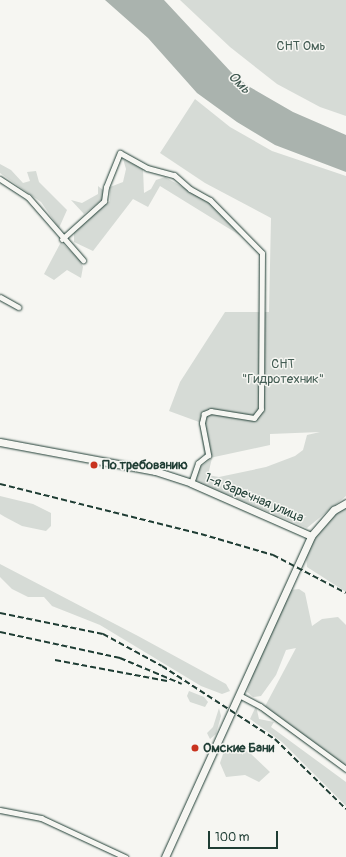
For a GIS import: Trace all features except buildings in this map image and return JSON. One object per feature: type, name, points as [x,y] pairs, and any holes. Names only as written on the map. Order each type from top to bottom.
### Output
[{"type":"street","points":[[62,238],[104,201],[106,187],[120,152],[147,168],[174,175],[190,189],[210,200],[262,253],[262,409],[254,418],[211,411],[204,414],[202,423],[208,455],[198,463],[191,483]]},
{"type":"street","points":[[0,179],[28,197],[62,238],[83,260]]},
{"type":"street","points":[[0,297],[18,307]]},
{"type":"street","name":"1-я Заречная улица","points":[[0,442],[155,471],[191,483],[311,536]]},
{"type":"street","points":[[165,857],[311,536],[334,510],[346,503]]},
{"type":"street","points":[[239,695],[260,706],[346,769]]},
{"type":"street","points":[[0,810],[41,818],[125,857]]},
{"type":"green space","name":"СНТ Омь","points":[[180,0],[346,0],[346,116],[320,107],[277,84],[230,47]]},
{"type":"green space","name":"СНТ \"Гидротехник\"","points":[[195,99],[230,127],[272,151],[346,176],[346,496],[307,528],[199,483],[196,479],[199,468],[212,458],[208,475],[219,477],[266,467],[295,456],[303,450],[307,435],[320,432],[270,434],[270,445],[205,459],[199,422],[169,411],[180,382],[225,312],[269,312],[271,218],[205,183],[160,153]]},
{"type":"green space","points":[[123,159],[143,169],[144,193],[151,189],[156,180],[165,177],[214,205],[241,236],[160,186],[148,207],[133,199],[93,251],[74,242],[74,233],[82,223],[110,201],[110,187],[123,182],[126,169]]},
{"type":"green space","points":[[0,164],[11,170],[23,183],[30,181],[27,172],[36,171],[39,182],[67,210],[59,228],[41,202],[0,173]]},
{"type":"green space","points":[[98,186],[103,190],[103,199],[84,214],[71,200],[82,203],[98,194]]},
{"type":"green space","points":[[61,242],[80,260],[83,267],[81,278],[67,270],[54,280],[44,274]]},
{"type":"green space","points":[[0,496],[33,504],[51,513],[51,526],[46,531],[22,526],[5,517],[0,514]]},
{"type":"green space","points":[[346,506],[346,592],[307,567],[306,557],[317,531],[331,515]]},
{"type":"green space","points":[[0,564],[226,684],[230,691],[222,694],[201,686],[100,625],[52,606],[44,597],[28,597],[12,589],[0,577]]},
{"type":"green space","points":[[299,589],[305,593],[312,626],[322,619],[338,617],[346,625],[346,772],[262,712],[296,648],[286,650],[276,675],[261,696],[253,697],[247,692],[252,676],[290,590]]},
{"type":"green space","points":[[189,691],[204,697],[208,702],[205,707],[190,702],[187,696]]},
{"type":"green space","points":[[256,706],[259,719],[274,722],[271,727],[346,782],[346,806],[282,742],[250,719]]},
{"type":"green space","points":[[219,708],[221,716],[216,734],[210,739],[207,733],[213,727]]},
{"type":"green space","points":[[233,749],[249,752],[270,772],[259,782],[245,775],[226,777],[220,763],[224,751]]},
{"type":"water","name":"Омь","points":[[105,0],[164,0],[231,72],[248,86],[293,112],[346,135],[346,172],[275,145],[237,122],[197,93],[148,38]]},
{"type":"railway","points":[[0,484],[201,534],[273,555],[346,593]]},
{"type":"railway","points":[[0,613],[103,634],[162,666],[275,739],[346,809]]},
{"type":"railway","points":[[0,632],[120,658],[182,684]]},
{"type":"railway","points":[[55,660],[167,681]]},
{"type":"place","name":"По требованию","points":[[94,465]]},
{"type":"place","name":"Омские Бани","points":[[195,748]]}]
